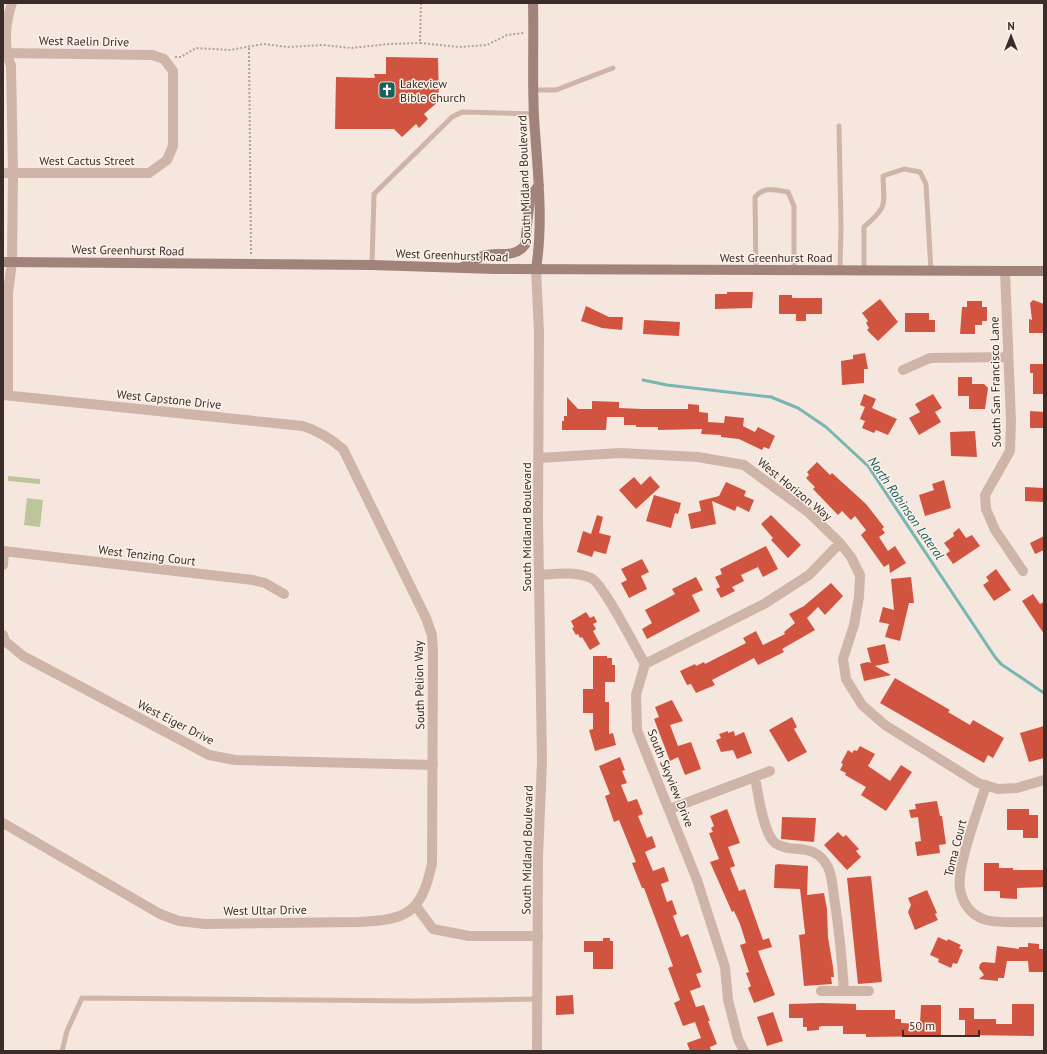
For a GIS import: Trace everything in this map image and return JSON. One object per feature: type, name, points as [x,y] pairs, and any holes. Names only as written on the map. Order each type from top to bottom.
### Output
[{"type":"main road","name":"South Midland Boulevard","points":[[533,3],[534,114],[539,185],[540,244],[536,269]]},
{"type":"main road","points":[[461,268],[486,255],[512,254],[521,251],[525,245],[530,197],[539,185]]},
{"type":"main road","name":"West Greenhurst Road","points":[[7,262],[372,265],[536,269],[1044,271]]},
{"type":"street","points":[[6,395],[8,173],[11,66],[4,55],[12,3]]},
{"type":"street","name":"West Raelin Drive","points":[[4,55],[152,55],[164,59]]},
{"type":"street","name":"West Cactus Street","points":[[8,173],[149,173],[166,160],[172,146],[172,71],[164,59]]},
{"type":"street","name":"South Midland Boulevard","points":[[536,269],[539,332],[539,575],[542,762],[537,1051]]},
{"type":"street","name":"South San Francisco Lane","points":[[1005,271],[1007,357],[1011,421],[1010,451],[984,494],[986,509],[995,530],[1022,571]]},
{"type":"street","points":[[903,370],[930,358],[1007,357]]},
{"type":"street","name":"West Capstone Drive","points":[[6,395],[302,426],[331,438]]},
{"type":"street","name":"South Pelion Way","points":[[331,438],[343,449],[354,470],[430,629],[433,653],[432,864],[427,888],[416,906]]},
{"type":"street","name":"West Horizon Way","points":[[539,458],[620,453],[698,457],[744,464],[808,512],[840,543],[851,557],[860,575],[859,597],[854,625],[843,659],[846,679],[862,705],[885,725],[978,782],[998,789],[1017,788],[1044,780]]},
{"type":"street","points":[[539,575],[573,573],[593,578],[607,595],[645,664],[764,604],[809,575],[840,543]]},
{"type":"street","points":[[3,564],[4,551]]},
{"type":"street","name":"West Tenzing Court","points":[[4,551],[253,580],[265,583],[284,594]]},
{"type":"street","name":"West Eiger Drive","points":[[3,635],[4,641],[23,656],[209,755],[235,760],[433,764]]},
{"type":"street","name":"South Skyview Drive","points":[[645,664],[636,695],[638,730],[698,880],[725,967],[728,1000],[738,1039],[744,1051]]},
{"type":"street","points":[[670,809],[770,771]]},
{"type":"street","points":[[755,777],[768,832],[776,843],[785,846],[807,849],[816,854],[828,867],[838,923],[844,991]]},
{"type":"street","name":"Toma Court","points":[[986,785],[964,860],[960,888],[963,901],[972,913],[983,920],[1044,922]]},
{"type":"street","name":"West Ultar Drive","points":[[3,823],[160,914],[179,922],[205,924],[383,921],[398,918],[416,906]]},
{"type":"street","points":[[416,906],[434,929],[469,936],[538,936]]},
{"type":"street","points":[[821,990],[869,991]]},
{"type":"lane","points":[[534,90],[556,90],[613,68]]},
{"type":"lane","points":[[372,265],[374,194],[452,117],[462,112],[534,114]]},
{"type":"lane","points":[[839,126],[841,227],[840,270]]},
{"type":"lane","points":[[864,270],[864,227],[881,212],[884,205],[883,176],[904,169],[920,172],[926,184],[931,271]]},
{"type":"lane","points":[[756,270],[755,197],[761,191],[768,189],[788,192],[794,206],[794,270]]},
{"type":"lane","points":[[62,1051],[67,1031],[82,998],[417,1001],[538,999]]},
{"type":"path","points":[[420,43],[421,3]]},
{"type":"path","points":[[164,59],[181,57],[196,48],[230,50],[249,48],[263,44],[287,47],[323,45],[351,48],[388,44],[420,43],[452,46],[487,46],[507,35],[533,33]]},
{"type":"path","points":[[249,48],[251,264]]},
{"type":"green space","points":[[8,476],[40,479],[40,484],[8,481]]},
{"type":"green space","points":[[27,498],[43,500],[40,527],[24,525]]},
{"type":"building","name":"Lakeview Bible Church","points":[[386,57],[438,58],[439,101],[424,114],[428,119],[419,128],[416,124],[402,137],[394,129],[335,129],[336,77],[375,78],[374,74],[386,74]]},
{"type":"building","points":[[727,292],[753,292],[752,308],[715,309],[715,294],[727,294]]},
{"type":"building","points":[[779,295],[792,295],[792,298],[822,298],[822,314],[806,314],[806,321],[796,321],[796,314],[779,314]]},
{"type":"building","points":[[880,299],[898,322],[878,341],[867,330],[869,328],[866,323],[868,321],[862,313]]},
{"type":"building","points":[[1033,300],[1044,304],[1044,333],[1029,333],[1029,319],[1032,320],[1030,303]]},
{"type":"building","points":[[967,301],[982,301],[982,307],[987,307],[987,321],[982,321],[982,325],[975,325],[975,334],[960,334],[962,307],[967,307]]},
{"type":"building","points":[[586,306],[609,317],[623,317],[622,330],[602,328],[581,321]]},
{"type":"building","points":[[905,313],[929,313],[929,320],[935,320],[935,332],[905,332]]},
{"type":"building","points":[[644,320],[680,322],[679,336],[643,334]]},
{"type":"building","points":[[865,353],[868,369],[864,369],[864,383],[842,385],[841,361],[853,359],[853,355]]},
{"type":"building","points":[[1030,364],[1044,364],[1044,394],[1033,394],[1033,373],[1030,373]]},
{"type":"building","points":[[958,377],[972,377],[972,384],[984,384],[988,388],[985,409],[969,409],[969,396],[958,396]]},
{"type":"building","points":[[864,394],[876,399],[872,408],[897,419],[888,435],[876,430],[874,433],[862,428],[865,421],[860,419],[865,407],[860,405]]},
{"type":"building","points":[[933,394],[942,408],[935,412],[941,422],[919,435],[909,418],[920,412],[915,404]]},
{"type":"building","points":[[567,397],[578,409],[592,409],[592,401],[619,402],[619,408],[643,409],[688,409],[688,404],[699,405],[699,412],[708,413],[708,422],[724,423],[725,416],[744,418],[743,426],[755,432],[758,427],[775,436],[769,449],[764,447],[762,450],[739,439],[721,437],[721,435],[701,434],[702,429],[658,430],[658,427],[636,427],[636,425],[624,425],[624,417],[607,417],[606,430],[562,430],[562,421],[564,421],[564,416],[567,416]]},
{"type":"building","points":[[1030,411],[1044,412],[1044,428],[1030,428]]},
{"type":"building","points":[[975,431],[977,457],[951,456],[950,432]]},
{"type":"building","points":[[817,462],[830,475],[832,473],[866,504],[884,527],[882,529],[885,533],[879,537],[888,551],[895,546],[906,563],[890,573],[889,564],[884,567],[861,535],[866,530],[855,516],[851,520],[842,511],[838,515],[813,489],[815,487],[806,478],[809,475],[807,472]]},
{"type":"building","points":[[650,476],[660,487],[636,509],[619,490],[634,477],[641,485]]},
{"type":"building","points":[[944,480],[951,508],[925,516],[919,495],[934,490],[932,484]]},
{"type":"building","points":[[726,482],[746,491],[744,496],[754,500],[749,512],[737,506],[735,511],[712,501],[716,524],[691,529],[688,514],[701,511],[699,501],[719,496]]},
{"type":"building","points":[[1025,487],[1044,488],[1044,502],[1025,501]]},
{"type":"building","points":[[654,495],[681,503],[678,514],[675,513],[671,528],[646,521]]},
{"type":"building","points":[[597,515],[603,517],[599,533],[611,536],[606,554],[594,551],[592,557],[577,552],[583,531],[591,534]]},
{"type":"building","points":[[771,515],[801,545],[788,558],[771,540],[773,538],[761,524]]},
{"type":"building","points":[[959,528],[966,538],[972,535],[980,546],[953,564],[946,554],[950,551],[944,543],[954,536],[953,533]]},
{"type":"building","points":[[1044,536],[1044,550],[1035,554],[1030,543]]},
{"type":"building","points":[[766,546],[778,569],[763,577],[758,567],[741,575],[744,581],[732,587],[735,591],[721,598],[716,589],[720,587],[715,577],[722,574],[720,569]]},
{"type":"building","points":[[642,559],[649,572],[641,576],[647,589],[629,598],[621,583],[627,580],[621,569]]},
{"type":"building","points":[[996,569],[1011,590],[994,601],[983,585],[989,581],[986,577]]},
{"type":"building","points":[[696,577],[703,590],[692,595],[700,611],[647,639],[642,629],[652,623],[645,610],[675,594],[672,589]]},
{"type":"building","points":[[911,577],[914,603],[909,603],[900,641],[885,637],[889,624],[879,622],[883,607],[894,610],[891,579]]},
{"type":"building","points":[[831,583],[843,596],[825,615],[818,607],[807,618],[815,630],[782,649],[784,652],[758,665],[754,658],[712,680],[715,685],[696,693],[691,684],[687,685],[680,671],[695,664],[696,666],[704,662],[705,664],[746,643],[743,638],[756,631],[763,645],[785,634],[784,632],[795,623],[789,614],[804,606]]},
{"type":"building","points":[[1033,594],[1040,604],[1044,602],[1044,634],[1022,601]]},
{"type":"building","points":[[586,612],[590,618],[594,616],[597,622],[593,624],[596,629],[593,631],[600,644],[590,650],[582,637],[580,638],[578,634],[576,635],[572,628],[574,627],[571,621]]},
{"type":"building","points":[[885,644],[889,663],[875,666],[891,675],[864,681],[860,664],[868,662],[871,663],[867,648]]},
{"type":"building","points":[[593,656],[607,656],[607,658],[612,658],[612,665],[615,665],[615,682],[605,682],[605,702],[609,702],[609,734],[613,733],[616,745],[595,751],[589,730],[593,729],[593,713],[583,713],[583,689],[593,689]]},
{"type":"building","points":[[895,678],[950,710],[948,712],[970,725],[973,720],[1004,738],[993,758],[988,755],[984,763],[880,703]]},
{"type":"building","points":[[672,700],[683,721],[670,725],[678,746],[691,742],[701,769],[685,775],[678,757],[670,761],[654,719],[659,717],[655,707]]},
{"type":"building","points":[[792,717],[797,727],[794,729],[807,752],[788,762],[769,730]]},
{"type":"building","points":[[1044,726],[1044,758],[1029,762],[1020,733]]},
{"type":"building","points":[[728,731],[728,733],[734,731],[735,736],[744,732],[752,753],[737,759],[733,750],[721,752],[716,740],[721,738],[719,734]]},
{"type":"building","points":[[860,746],[875,754],[868,766],[890,781],[901,765],[912,772],[886,811],[861,795],[866,787],[845,775],[846,773],[840,770],[843,764],[841,763],[848,750],[852,753],[854,750],[857,751]]},
{"type":"building","points":[[620,757],[625,770],[622,771],[627,783],[621,785],[628,802],[637,799],[643,814],[638,816],[647,838],[652,836],[656,847],[645,852],[653,871],[664,867],[669,881],[661,884],[667,902],[672,900],[677,914],[673,916],[681,937],[688,934],[702,972],[696,974],[701,987],[690,991],[696,1007],[704,1005],[710,1021],[708,1021],[717,1044],[710,1047],[711,1051],[690,1051],[687,1043],[701,1038],[695,1022],[683,1026],[674,1003],[680,1000],[668,968],[673,966],[644,888],[642,888],[632,863],[636,862],[619,820],[614,822],[605,796],[610,794],[599,766]]},
{"type":"building","points":[[937,801],[940,816],[942,816],[946,844],[939,845],[940,853],[917,856],[915,842],[921,841],[918,817],[911,818],[909,810],[916,809],[915,804]]},
{"type":"building","points":[[727,809],[740,843],[728,847],[735,866],[730,868],[739,891],[745,889],[763,940],[769,938],[772,947],[758,951],[775,995],[754,1003],[748,988],[751,986],[746,973],[749,972],[740,945],[746,943],[740,924],[734,911],[732,912],[710,862],[719,859],[709,833],[713,832],[711,828],[714,826],[710,816]]},
{"type":"building","points":[[1007,809],[1029,809],[1029,815],[1038,815],[1038,838],[1023,838],[1023,830],[1007,830]]},
{"type":"building","points":[[782,817],[816,818],[814,842],[781,839]]},
{"type":"building","points":[[838,832],[843,837],[846,835],[859,849],[856,851],[861,857],[847,870],[824,845]]},
{"type":"building","points":[[984,863],[999,863],[999,868],[1013,868],[1013,870],[1044,870],[1044,887],[1017,888],[1017,899],[1000,898],[1000,891],[984,891]]},
{"type":"building","points":[[775,865],[808,866],[807,895],[824,893],[827,909],[828,937],[834,977],[831,977],[832,984],[804,986],[799,935],[805,934],[805,932],[800,889],[774,888]]},
{"type":"building","points":[[871,876],[882,982],[858,984],[847,878]]},
{"type":"building","points":[[927,890],[937,913],[935,914],[938,920],[915,930],[908,912],[911,905],[908,898]]},
{"type":"building","points":[[938,937],[947,941],[948,939],[961,945],[959,948],[963,950],[957,964],[953,963],[951,968],[938,962],[939,959],[930,955]]},
{"type":"building","points":[[603,938],[610,938],[610,941],[613,941],[613,969],[593,969],[593,952],[584,952],[584,941],[603,941]]},
{"type":"building","points":[[1028,943],[1039,944],[1039,949],[1044,949],[1044,972],[1029,972],[1028,961],[1007,961],[1004,978],[998,978],[998,981],[979,979],[984,975],[979,968],[980,964],[983,962],[995,963],[997,946],[1019,949],[1019,947],[1028,947]]},
{"type":"building","points":[[573,995],[574,1014],[556,1015],[556,996]]},
{"type":"building","points":[[789,1004],[856,1004],[856,1010],[895,1010],[895,1019],[901,1019],[901,1023],[920,1024],[921,1005],[941,1005],[941,1036],[866,1037],[866,1034],[843,1034],[843,1026],[822,1026],[819,1027],[819,1030],[807,1031],[807,1027],[803,1027],[803,1018],[789,1018]]},
{"type":"building","points":[[1012,1004],[1034,1004],[1034,1036],[965,1035],[965,1020],[959,1020],[959,1008],[974,1008],[974,1019],[996,1019],[996,1024],[1012,1024]]},
{"type":"building","points":[[773,1012],[783,1041],[767,1046],[757,1017]]},
{"type":"waterway","name":"North Robinson Lateral","points":[[643,380],[667,385],[771,397],[798,408],[826,427],[868,466],[995,657],[1001,664],[1044,693]]},
{"type":"place","name":"Lakeview Bible Church","points":[[387,90]]}]
